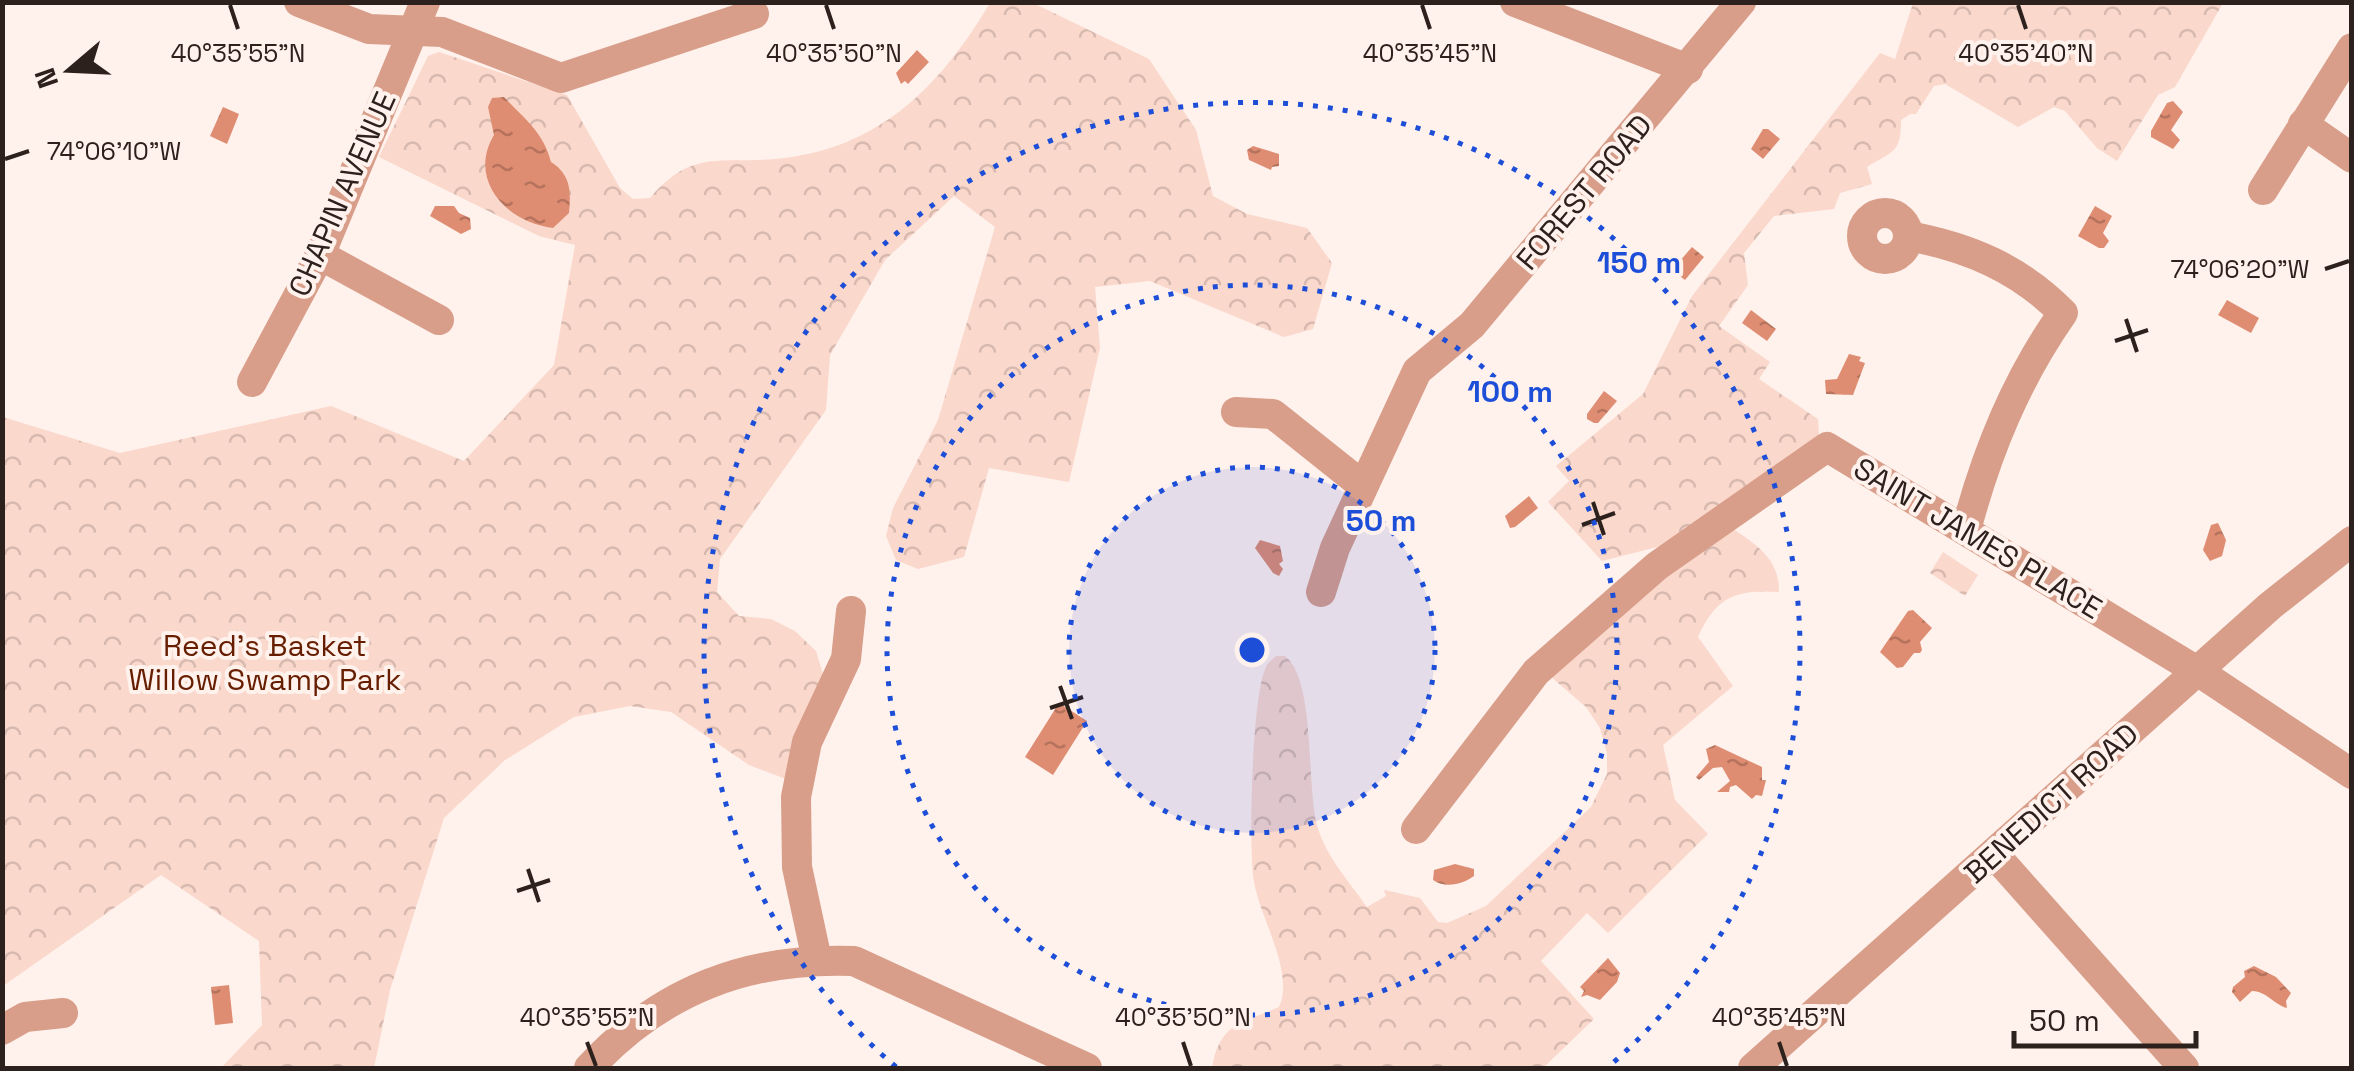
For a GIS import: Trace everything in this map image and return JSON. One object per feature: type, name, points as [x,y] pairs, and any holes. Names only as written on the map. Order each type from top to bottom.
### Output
[{"type":"street","points":[[299,2],[370,29],[442,32],[562,78],[754,14]]},
{"type":"street","name":"CHAPIN AVENUE","points":[[252,382],[320,255],[425,2]]},
{"type":"street","points":[[1515,2],[1553,9],[1688,68]]},
{"type":"street","name":"FOREST ROAD","points":[[1362,485],[1417,371],[1472,324],[1740,2]]},
{"type":"street","points":[[2263,190],[2352,48]]},
{"type":"street","points":[[2304,124],[2352,158]]},
{"type":"street","points":[[1908,236],[1983,256],[2010,270],[2063,313],[2021,380],[1998,427],[1966,530]]},
{"type":"street","points":[[320,255],[440,320]]},
{"type":"street","points":[[1236,412],[1273,414],[1362,485],[1321,592]]},
{"type":"street","name":"SAINT JAMES PLACE","points":[[1416,829],[1536,672],[1658,566],[1827,447],[2199,672],[2352,774]]},
{"type":"street","name":"BENEDICT ROAD","points":[[1752,1068],[2270,606],[2352,541]]},
{"type":"street","points":[[817,960],[797,867],[796,797],[807,742],[846,659],[852,611]]},
{"type":"street","points":[[1994,854],[2184,1068]]},
{"type":"street","points":[[589,1068],[613,1042],[679,996],[766,968],[817,960],[854,961],[1087,1068]]},
{"type":"street","points":[[2,1030],[25,1017],[64,1013]]},
{"type":"green space","name":"Reed's Basket Willow Swamp Park","points":[[990,3],[1033,3],[1149,59],[1196,130],[1213,196],[1247,214],[1307,228],[1332,263],[1313,329],[1284,337],[1150,281],[1095,287],[1100,348],[1069,482],[989,468],[964,557],[918,569],[896,560],[886,536],[893,508],[938,420],[995,227],[954,196],[885,260],[830,355],[826,410],[720,559],[717,592],[739,616],[771,619],[795,631],[816,651],[825,681],[786,779],[749,765],[671,712],[630,706],[574,717],[505,760],[444,818],[390,990],[374,1068],[221,1068],[262,1025],[259,941],[161,875],[3,986],[3,417],[120,453],[331,406],[464,461],[554,365],[575,245],[539,236],[379,157],[428,56],[439,52],[567,95],[620,188],[633,199],[650,198],[665,182],[693,165],[812,153],[875,128],[927,87],[950,62]]},
{"type":"green space","points":[[1913,3],[2223,3],[2175,87],[2158,95],[2117,161],[2097,148],[2065,111],[2054,107],[2018,127],[1945,84],[1934,86],[1916,114],[1901,120],[1894,150],[1867,167],[1872,184],[1840,193],[1834,209],[1774,216],[1744,253],[1748,285],[1719,326],[1770,362],[1759,379],[1818,419],[1819,436],[1661,546],[1602,561],[1548,502],[1569,481],[1556,466],[1643,394],[1692,296],[1880,53],[1895,59]]},
{"type":"green space","points":[[1730,527],[1771,561],[1779,592],[1739,594],[1712,613],[1698,637],[1733,686],[1663,745],[1675,800],[1708,834],[1608,933],[1587,913],[1541,961],[1594,1019],[1543,1068],[1212,1068],[1220,1041],[1227,1033],[1279,1007],[1283,993],[1280,962],[1257,896],[1252,865],[1254,738],[1261,682],[1269,663],[1276,656],[1285,656],[1295,668],[1306,708],[1316,821],[1337,866],[1367,907],[1386,896],[1384,890],[1420,898],[1438,922],[1447,923],[1486,906],[1591,807],[1607,774],[1607,753],[1600,728],[1586,707],[1550,676],[1646,588]]},
{"type":"green space","points":[[1943,552],[1978,575],[1965,596],[1930,573]]},
{"type":"water","points":[[917,50],[929,62],[908,84],[901,84],[896,73]]},
{"type":"water","points":[[504,97],[538,134],[551,162],[566,178],[569,213],[553,228],[521,218],[496,196],[489,183],[485,168],[494,135],[488,107],[492,98]]},
{"type":"water","points":[[2173,101],[2183,112],[2171,130],[2180,140],[2173,149],[2151,137],[2151,131],[2167,103]]},
{"type":"water","points":[[223,107],[239,114],[227,144],[210,136]]},
{"type":"water","points":[[1763,129],[1780,139],[1763,159],[1751,149]]},
{"type":"water","points":[[1253,146],[1279,154],[1279,166],[1271,170],[1249,160],[1247,150]]},
{"type":"water","points":[[435,206],[454,206],[470,218],[471,229],[461,234],[430,216]]},
{"type":"water","points":[[2095,206],[2112,216],[2103,233],[2109,241],[2104,248],[2078,236]]},
{"type":"water","points":[[1692,247],[1704,257],[1685,280],[1672,270]]},
{"type":"water","points":[[2227,300],[2259,318],[2251,333],[2218,315]]},
{"type":"water","points":[[1751,310],[1776,329],[1767,341],[1742,323]]},
{"type":"water","points":[[1849,354],[1861,357],[1859,361],[1865,363],[1853,395],[1826,394],[1825,380],[1837,379]]},
{"type":"water","points":[[1604,391],[1617,401],[1594,423],[1587,419],[1587,414]]},
{"type":"water","points":[[1529,496],[1538,508],[1510,528],[1505,516]]},
{"type":"water","points":[[2218,523],[2226,540],[2222,556],[2210,561],[2203,550],[2211,525]]},
{"type":"water","points":[[1260,540],[1280,546],[1283,561],[1279,564],[1283,569],[1279,576],[1255,548]]},
{"type":"water","points":[[1913,610],[1932,628],[1920,642],[1920,653],[1914,653],[1903,667],[1897,668],[1880,652],[1908,611]]},
{"type":"water","points":[[1059,703],[1087,721],[1053,775],[1025,757]]},
{"type":"water","points":[[1715,745],[1762,767],[1762,780],[1766,780],[1762,796],[1752,799],[1736,785],[1729,792],[1717,792],[1730,781],[1722,767],[1713,768],[1699,780],[1696,777],[1709,762],[1706,749]]},
{"type":"water","points":[[1455,864],[1474,869],[1474,876],[1454,884],[1433,880],[1434,870]]},
{"type":"water","points":[[1608,958],[1620,973],[1617,982],[1600,1000],[1581,997],[1584,991],[1580,987]]},
{"type":"water","points":[[2254,966],[2276,977],[2291,993],[2287,1008],[2252,991],[2240,1002],[2232,992],[2245,977],[2244,971]]},
{"type":"water","points":[[229,985],[233,1023],[215,1025],[211,987]]}]
